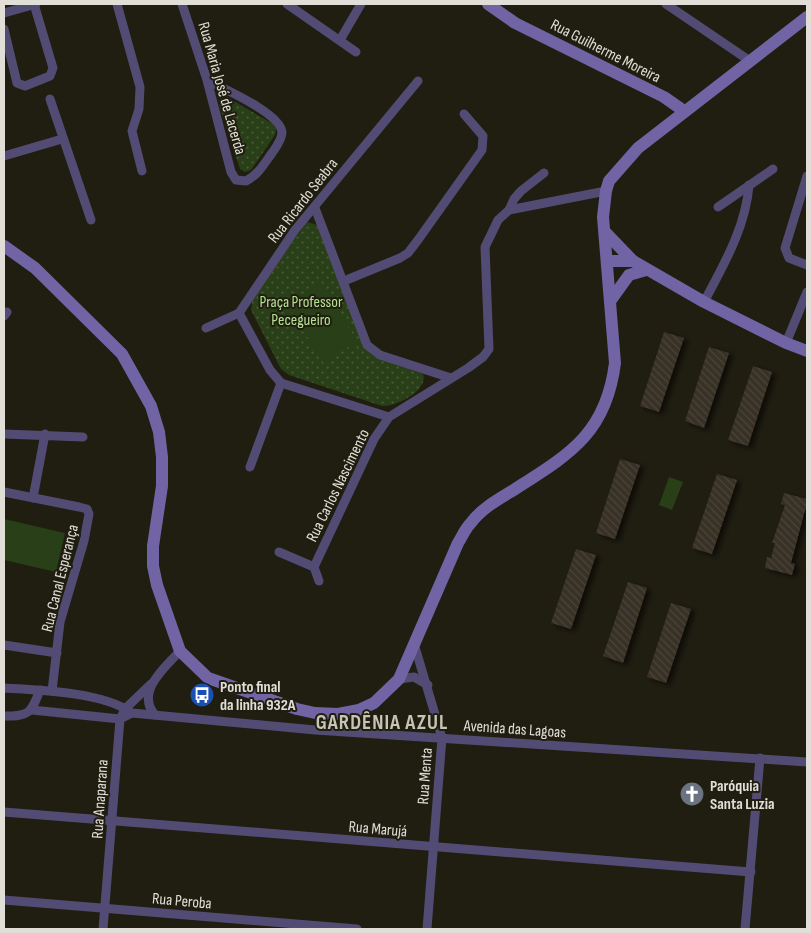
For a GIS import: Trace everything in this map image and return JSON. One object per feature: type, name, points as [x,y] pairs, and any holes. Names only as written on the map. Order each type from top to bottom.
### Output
[{"type":"main road","name":"Rua Guilherme Moreira","points":[[488,4],[515,23],[664,97],[684,111]]},
{"type":"main road","points":[[4,246],[35,268],[122,354],[151,406],[159,432],[162,457],[153,566],[164,609],[180,651],[208,678],[297,709],[315,713],[338,714],[359,710],[380,698],[399,679],[415,647],[458,543],[469,524],[482,510],[565,458],[581,442],[595,423],[606,403],[615,363],[605,232],[606,191],[609,181],[638,148],[807,17]]},
{"type":"main road","points":[[605,232],[633,261],[646,270],[704,302],[786,343],[807,350]]},
{"type":"main road","points":[[607,261],[633,261]]},
{"type":"main road","points":[[611,300],[629,275],[646,270]]},
{"type":"street","points":[[4,13],[35,4],[53,68],[50,76],[25,86],[17,82],[4,29]]},
{"type":"street","points":[[116,4],[140,87],[139,109],[132,131],[142,171]]},
{"type":"street","name":"Rua Maria José de Lacerda","points":[[182,4],[207,80],[231,172],[236,180],[246,181],[259,171],[281,140],[282,132],[278,123],[270,117],[244,99],[207,80]]},
{"type":"street","points":[[287,4],[356,52]]},
{"type":"street","points":[[340,40],[361,4]]},
{"type":"street","points":[[666,4],[750,61]]},
{"type":"street","name":"Rua Ricardo Seabra","points":[[206,328],[239,312],[295,230],[418,81]]},
{"type":"street","points":[[50,99],[91,220]]},
{"type":"street","points":[[344,282],[400,258],[408,253],[418,240],[482,150],[483,136],[464,114]]},
{"type":"street","points":[[4,156],[62,139]]},
{"type":"street","points":[[718,207],[773,169]]},
{"type":"street","name":"Rua Carlos Nascimento","points":[[319,581],[314,566],[374,439],[389,417],[468,368],[483,357],[489,349],[485,247],[498,220],[509,210],[521,191],[544,173]]},
{"type":"street","points":[[807,176],[785,248],[789,258],[807,265]]},
{"type":"street","points":[[704,302],[731,250],[748,196],[749,186]]},
{"type":"street","points":[[509,210],[606,191]]},
{"type":"street","points":[[315,208],[368,345],[380,355],[451,378]]},
{"type":"street","points":[[786,343],[807,292]]},
{"type":"street","points":[[239,312],[270,370],[281,383],[389,417]]},
{"type":"street","points":[[250,468],[281,383]]},
{"type":"street","points":[[4,434],[46,434],[82,437]]},
{"type":"street","points":[[4,492],[33,498],[46,434]]},
{"type":"street","name":"Rua Canal Esperança","points":[[33,498],[87,510],[88,523],[64,603],[52,691]]},
{"type":"street","name":"Rua Carlos Nascimento","points":[[279,552],[314,566]]},
{"type":"street","points":[[4,645],[57,653]]},
{"type":"street","name":"Rua Menta","points":[[415,647],[442,738],[426,929]]},
{"type":"street","points":[[4,716],[20,716],[32,710],[120,719],[180,651]]},
{"type":"street","points":[[399,679],[414,677],[428,686]]},
{"type":"street","points":[[151,684],[150,707],[155,715]]},
{"type":"street","name":"Avenida das Lagoas","points":[[4,688],[52,691],[111,702],[129,711],[155,715],[315,730],[807,762]]},
{"type":"street","points":[[32,710],[40,690]]},
{"type":"street","name":"Rua Anaparana","points":[[103,929],[120,719]]},
{"type":"street","points":[[745,929],[760,758]]},
{"type":"street","name":"Rua Marujá","points":[[4,812],[751,872]]},
{"type":"street","name":"Rua Peroba","points":[[4,900],[357,929]]},
{"type":"green space","points":[[227,97],[273,124],[276,129],[275,135],[251,170],[245,172],[240,169],[219,105],[220,98]]},
{"type":"green space","name":"Praça Professor Pecegueiro","points":[[307,222],[317,225],[366,348],[380,359],[423,374],[421,386],[410,397],[395,404],[382,406],[289,375],[281,369],[251,310],[253,296]]},
{"type":"green space","points":[[320,284],[357,341],[324,363],[287,305]]},
{"type":"green space","points":[[669,477],[683,482],[672,510],[659,505]]},
{"type":"green space","points":[[4,519],[65,533],[56,572],[4,560]]},
{"type":"building","points":[[664,332],[684,338],[659,412],[640,406]]},
{"type":"building","points":[[709,347],[729,353],[704,428],[685,421]]},
{"type":"building","points":[[753,366],[772,372],[748,446],[728,440]]},
{"type":"building","points":[[620,459],[640,465],[615,539],[596,533]]},
{"type":"building","points":[[717,474],[737,480],[712,554],[692,548]]},
{"type":"building","points":[[784,493],[807,499],[807,511],[805,510],[791,563],[795,564],[792,575],[765,568],[767,557],[771,558],[775,543],[772,543],[785,505],[781,504]]},
{"type":"building","points":[[576,549],[596,555],[571,629],[551,623]]},
{"type":"building","points":[[628,582],[647,588],[623,663],[603,656]]},
{"type":"building","points":[[671,603],[691,609],[666,683],[647,677]]},
{"type":"place","name":"Ponto final da linha 932A","points":[[202,695]]},
{"type":"place","name":"Paróquia Santa Luzia","points":[[692,794]]},
{"type":"district","name":"GARDÊNIA AZUL","points":[[382,722]]}]
